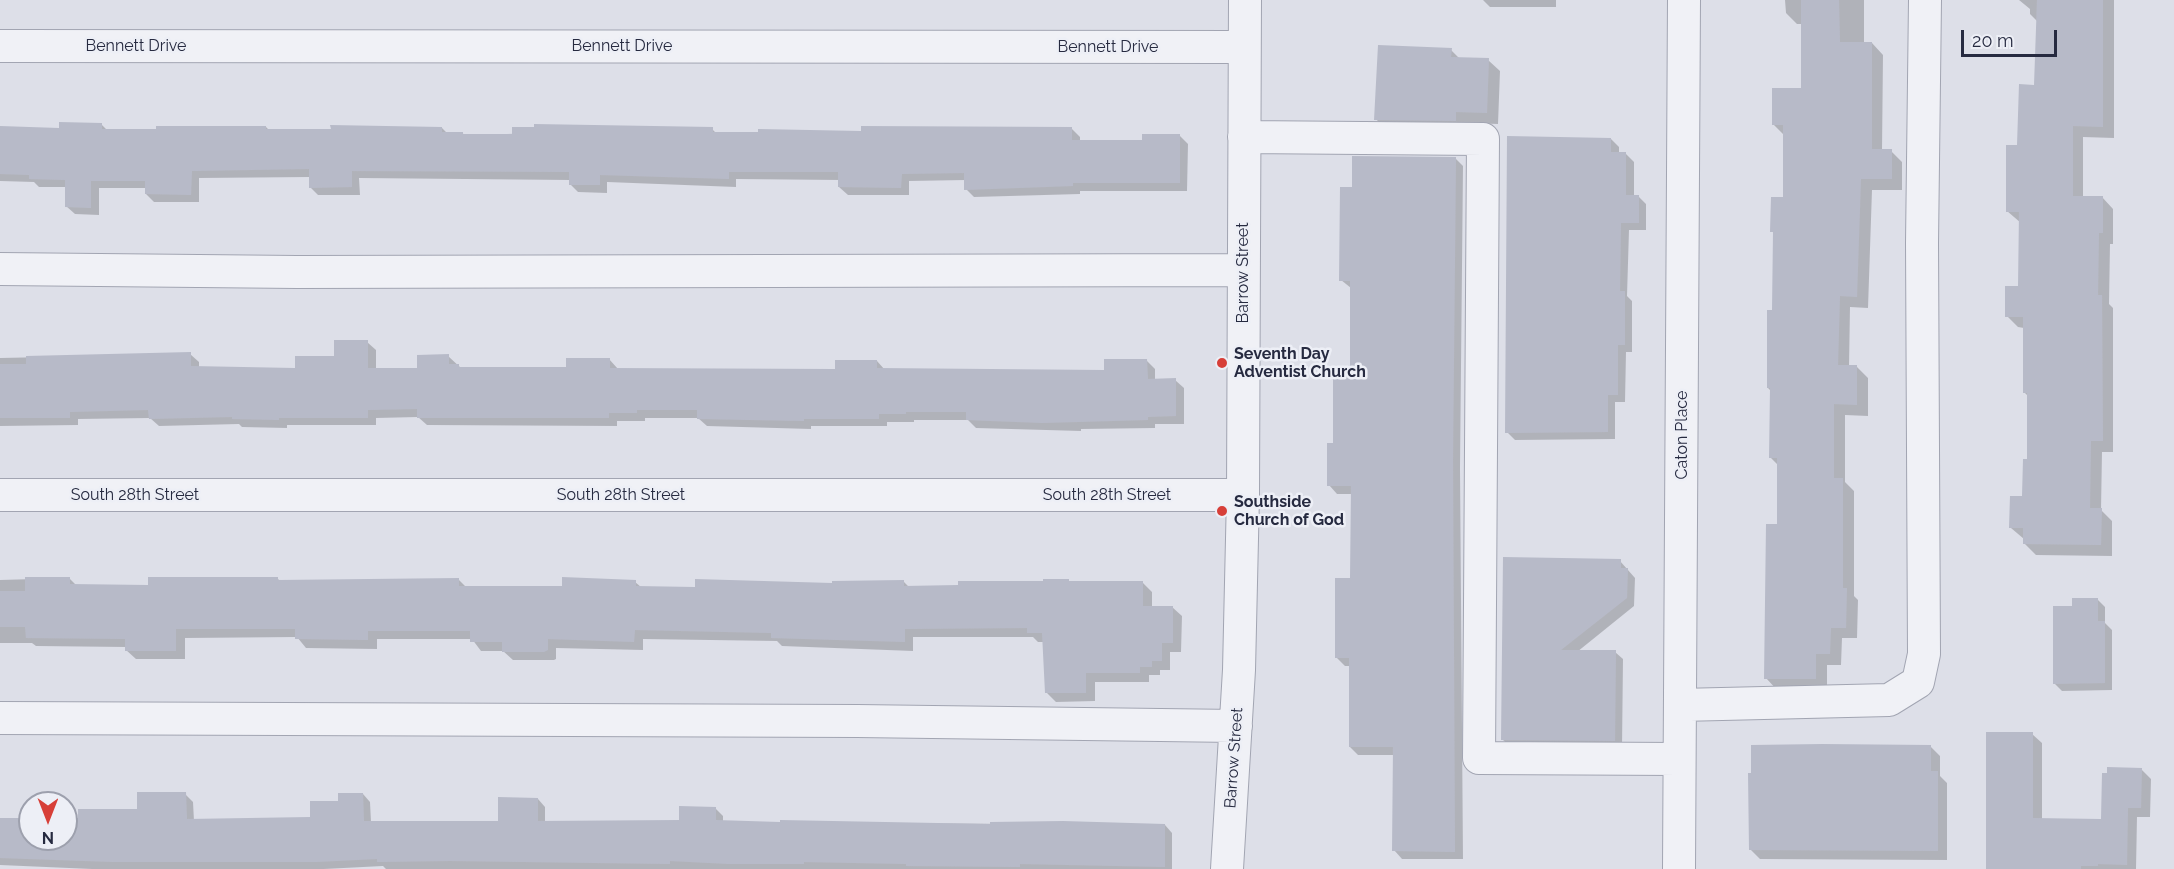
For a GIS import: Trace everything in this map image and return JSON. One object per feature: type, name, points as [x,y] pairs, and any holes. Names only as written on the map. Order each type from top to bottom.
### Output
[{"type":"street","name":"Barrow Street","points":[[1227,869],[1239,670],[1243,495],[1245,0]]},
{"type":"street","name":"Caton Place","points":[[1679,869],[1684,0]]},
{"type":"street","points":[[1680,705],[1889,700],[1918,682],[1924,654],[1922,243],[1925,0]]},
{"type":"street","name":"Bennett Drive","points":[[0,46],[1244,47]]},
{"type":"street","points":[[1244,137],[1483,139],[1479,758],[1680,759]]},
{"type":"street","points":[[0,269],[285,272],[1243,270]]},
{"type":"street","name":"South 28th Street","points":[[0,495],[1243,495]]},
{"type":"street","points":[[0,718],[846,721],[1236,726]]},
{"type":"building","points":[[1801,0],[1839,0],[1840,42],[1872,42],[1872,149],[1892,149],[1892,179],[1861,179],[1857,297],[1840,296],[1838,365],[1857,365],[1857,405],[1834,404],[1834,478],[1843,478],[1843,588],[1847,588],[1846,628],[1831,628],[1830,654],[1816,654],[1816,679],[1764,679],[1766,524],[1777,524],[1777,458],[1769,458],[1770,388],[1767,388],[1767,310],[1772,310],[1771,197],[1783,197],[1783,125],[1772,125],[1772,88],[1801,88]]},
{"type":"building","points":[[2037,0],[2103,0],[2103,127],[2073,126],[2073,196],[2103,196],[2103,233],[2099,233],[2098,295],[2102,295],[2103,441],[2091,441],[2090,508],[2102,508],[2101,545],[2023,544],[2023,528],[2009,528],[2010,496],[2022,496],[2023,459],[2027,459],[2027,393],[2023,393],[2023,317],[2005,317],[2005,286],[2018,286],[2019,212],[2006,212],[2006,145],[2017,145],[2019,84],[2034,85]]},
{"type":"building","points":[[1378,45],[1452,48],[1451,57],[1489,58],[1487,113],[1456,112],[1456,121],[1374,120]]},
{"type":"building","points":[[59,122],[102,123],[102,129],[156,129],[156,126],[266,126],[266,129],[331,129],[330,125],[442,127],[442,132],[463,132],[463,134],[512,134],[512,127],[534,127],[534,124],[713,127],[713,132],[758,132],[758,129],[861,131],[861,126],[1072,127],[1072,140],[1142,140],[1142,134],[1180,134],[1180,183],[1073,183],[1073,186],[964,190],[964,173],[902,174],[901,188],[838,187],[838,172],[729,172],[729,179],[600,175],[600,185],[569,185],[569,172],[352,171],[352,187],[309,188],[309,169],[192,171],[191,195],[145,194],[145,181],[91,181],[91,208],[65,207],[65,180],[29,179],[29,175],[0,174],[0,126],[59,128]]},
{"type":"building","points":[[1507,136],[1611,138],[1611,152],[1626,152],[1626,195],[1639,195],[1639,223],[1621,223],[1620,291],[1625,291],[1625,345],[1618,345],[1618,395],[1608,395],[1608,432],[1505,433]]},
{"type":"building","points":[[1352,156],[1456,157],[1453,459],[1455,852],[1392,851],[1393,747],[1349,747],[1349,658],[1335,658],[1335,578],[1350,578],[1351,486],[1327,486],[1327,443],[1333,443],[1333,374],[1350,374],[1350,281],[1339,281],[1340,187],[1352,187]]},
{"type":"building","points":[[334,340],[368,340],[368,368],[417,368],[417,355],[449,354],[449,364],[459,364],[459,367],[566,367],[566,358],[610,358],[610,368],[835,369],[835,360],[877,360],[877,368],[1104,370],[1104,359],[1147,359],[1148,379],[1176,378],[1176,416],[1148,417],[1148,420],[1042,423],[966,420],[966,412],[906,412],[906,414],[879,414],[879,419],[804,419],[804,421],[697,419],[697,410],[637,410],[637,413],[609,413],[609,418],[417,418],[417,409],[368,410],[368,418],[279,418],[279,420],[232,419],[232,417],[149,419],[148,410],[70,412],[70,418],[0,418],[0,364],[26,364],[26,356],[191,352],[191,366],[295,368],[295,356],[334,356]]},
{"type":"building","points":[[1503,557],[1621,559],[1621,568],[1628,568],[1627,598],[1561,650],[1616,650],[1615,741],[1501,740]]},
{"type":"building","points":[[25,577],[70,577],[70,584],[148,585],[148,577],[278,577],[278,580],[459,578],[459,586],[562,586],[562,577],[636,580],[636,586],[695,587],[695,579],[832,583],[832,581],[904,580],[904,586],[958,585],[958,581],[1043,581],[1043,579],[1143,581],[1143,606],[1173,606],[1173,643],[1162,643],[1162,661],[1152,661],[1152,667],[1140,667],[1140,673],[1086,673],[1086,693],[1045,693],[1042,633],[1027,633],[1027,628],[905,629],[905,642],[771,638],[771,633],[635,630],[634,642],[548,639],[548,650],[544,652],[502,652],[502,642],[470,642],[470,631],[368,631],[368,640],[295,639],[295,629],[176,629],[176,651],[125,651],[125,639],[26,638],[25,627],[0,627],[0,591],[25,591]]},
{"type":"building","points":[[2072,598],[2098,598],[2098,621],[2105,621],[2105,683],[2053,684],[2053,606],[2072,606]]},
{"type":"building","points":[[1986,732],[2033,732],[2033,818],[2101,819],[2102,773],[2107,773],[2107,767],[2142,768],[2141,808],[2128,808],[2127,865],[2098,864],[2098,866],[2081,866],[2081,869],[1986,869]]},
{"type":"building","points":[[1751,745],[1931,745],[1931,771],[1938,771],[1938,851],[1749,850],[1748,773],[1751,773]]},
{"type":"building","points":[[137,792],[186,792],[187,819],[310,817],[310,801],[338,801],[338,793],[363,793],[364,821],[498,821],[498,797],[538,798],[538,821],[679,820],[679,806],[716,807],[716,820],[990,824],[990,822],[1063,821],[1165,824],[1165,867],[1020,864],[1020,867],[906,866],[906,864],[804,862],[804,864],[729,864],[670,861],[670,864],[377,862],[377,859],[316,862],[113,862],[0,858],[0,818],[18,818],[18,851],[78,851],[78,809],[137,809]]},
{"type":"place","name":"Seventh Day Adventist Church","points":[[1222,363]]},
{"type":"place","name":"Southside Church of God","points":[[1222,511]]}]
